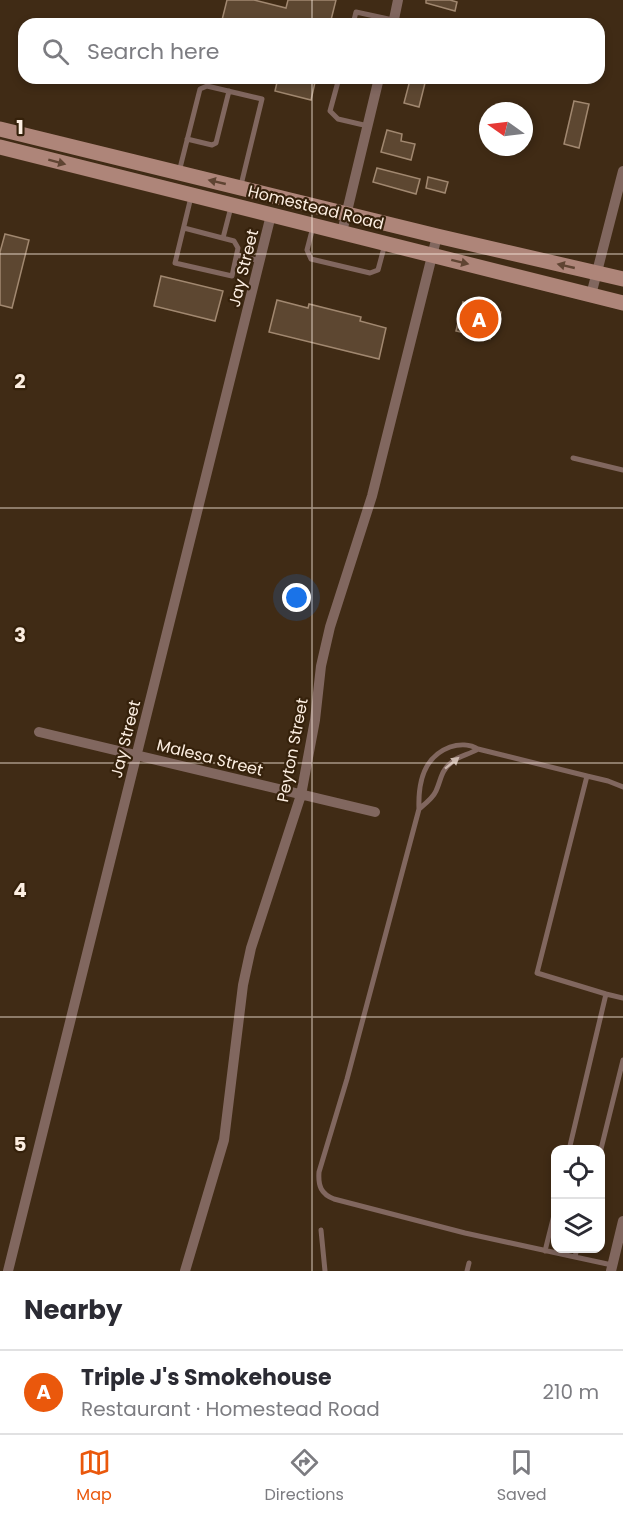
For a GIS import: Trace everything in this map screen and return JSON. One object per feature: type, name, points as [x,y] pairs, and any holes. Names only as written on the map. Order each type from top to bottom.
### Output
[{"type":"main road","name":"Homestead Road","points":[[0,129],[623,279]]},
{"type":"main road","name":"Homestead Road","points":[[0,147],[623,303]]},
{"type":"street","points":[[394,18],[399,0]]},
{"type":"street","points":[[342,232],[378,84]]},
{"type":"street","points":[[591,295],[623,171]]},
{"type":"street","name":"Jay Street","points":[[8,1271],[271,215]]},
{"type":"street","name":"Peyton Street","points":[[185,1271],[224,1140],[243,985],[251,948],[301,795],[315,720],[321,666],[330,627],[372,496],[437,236]]},
{"type":"street","name":"Malesa Street","points":[[39,732],[375,812]]},
{"type":"street","points":[[611,1268],[623,1221]]},
{"type":"street","points":[[0,1269],[8,1271]]},
{"type":"lane","points":[[354,18],[356,12],[383,18]]},
{"type":"lane","points":[[337,84],[330,111],[338,118],[368,126]]},
{"type":"lane","points":[[178,173],[201,87],[207,86],[262,99],[240,187]]},
{"type":"lane","points":[[187,139],[212,145],[216,143],[229,91]]},
{"type":"lane","points":[[184,228],[234,241],[238,248],[232,276],[175,263],[192,195]]},
{"type":"lane","points":[[223,238],[231,205]]},
{"type":"lane","points":[[314,225],[307,250],[311,259],[370,273],[375,272],[378,270],[385,243]]},
{"type":"lane","points":[[237,255],[260,261]]},
{"type":"lane","points":[[573,458],[623,470]]},
{"type":"lane","points":[[611,1268],[575,1257],[465,1233],[334,1199],[322,1192],[319,1172],[419,809],[418,788],[427,764],[440,751],[453,746],[472,746],[608,781],[623,787]]},
{"type":"lane","points":[[419,809],[436,793],[444,769],[458,757],[471,754],[478,749]]},
{"type":"lane","points":[[587,776],[537,973],[623,998]]},
{"type":"lane","points":[[570,1145],[606,994]]},
{"type":"lane","points":[[602,1145],[623,1060]]},
{"type":"lane","points":[[545,1251],[551,1225]]},
{"type":"lane","points":[[321,1230],[325,1271]]},
{"type":"lane","points":[[575,1257],[576,1253]]},
{"type":"lane","points":[[467,1271],[469,1263]]},
{"type":"building","points":[[227,0],[254,0],[286,8],[288,0],[336,0],[332,18],[222,18]]},
{"type":"building","points":[[426,0],[457,2],[455,11],[426,3]]},
{"type":"building","points":[[277,84],[315,84],[311,100],[275,91]]},
{"type":"building","points":[[409,84],[425,84],[419,107],[404,103]]},
{"type":"building","points":[[574,101],[589,104],[579,148],[564,144]]},
{"type":"building","points":[[387,130],[402,134],[401,141],[415,144],[411,160],[381,152]]},
{"type":"building","points":[[377,168],[420,179],[416,194],[373,182]]},
{"type":"building","points":[[428,177],[448,182],[445,193],[426,188]]},
{"type":"building","points":[[5,234],[29,240],[12,308],[0,305],[0,252]]},
{"type":"building","points":[[161,276],[223,291],[215,321],[154,306]]},
{"type":"building","points":[[277,300],[308,308],[309,304],[361,317],[360,321],[386,328],[379,359],[269,332]]},
{"type":"building","points":[[463,302],[501,312],[498,327],[494,326],[490,339],[456,331]]},
{"type":"place","name":"Triple J's Smokehouse","points":[[479,319]]}]
